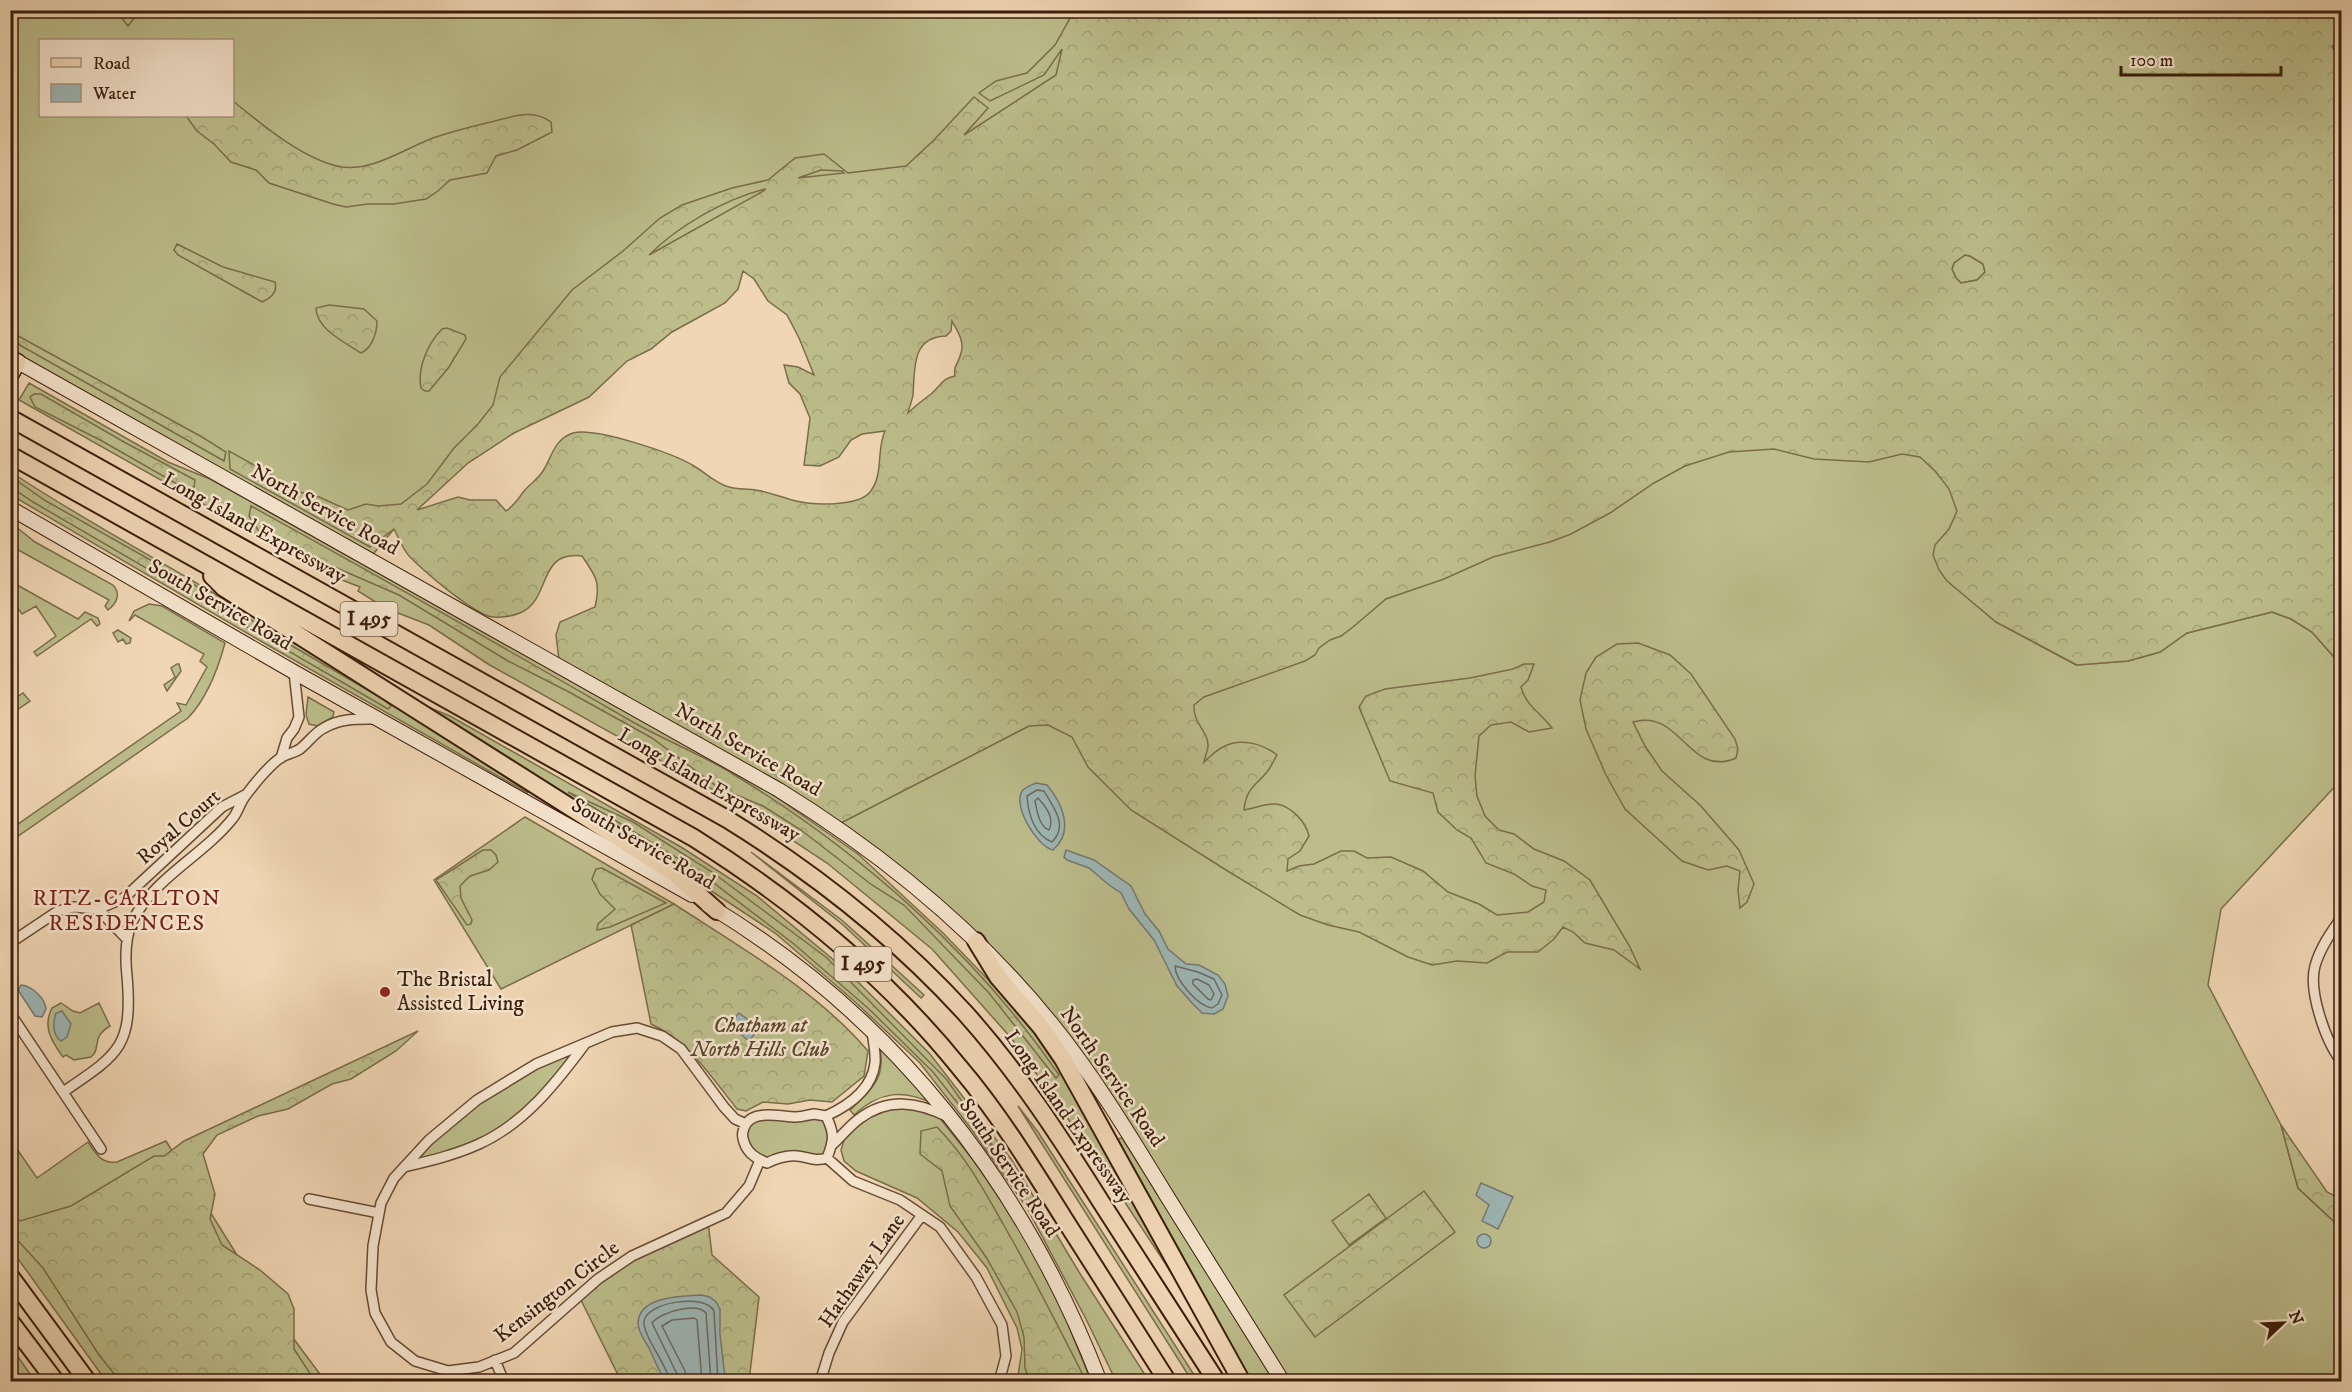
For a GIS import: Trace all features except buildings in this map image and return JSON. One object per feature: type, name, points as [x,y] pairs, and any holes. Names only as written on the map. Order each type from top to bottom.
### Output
[{"type":"highway","name":"Long Island Expressway","points":[[10,418],[718,814],[792,860],[855,908],[940,987],[1016,1076],[1062,1140],[1217,1382]]},
{"type":"highway","name":"I 495","points":[[10,455],[694,838],[759,880],[821,927],[908,1008],[984,1098],[1028,1162],[1168,1382]]},
{"type":"highway","points":[[196,560],[224,588],[674,873],[717,911]]},
{"type":"highway","points":[[976,941],[998,977],[1041,1027],[1063,1059],[1242,1382]]},
{"type":"highway","points":[[10,1276],[88,1382]]},
{"type":"highway","points":[[10,1321],[56,1382]]},
{"type":"main road","name":"North Service Road","points":[[13,366],[779,790],[855,840],[934,902],[976,941],[1050,1022],[1100,1088],[1283,1382]]},
{"type":"main road","name":"South Service Road","points":[[10,508],[294,672],[717,911],[797,966],[872,1031],[914,1073],[988,1166],[1030,1232],[1071,1311],[1100,1382]]},
{"type":"street","points":[[281,758],[287,738],[299,717],[294,672]]},
{"type":"street","points":[[281,758],[300,749],[315,734],[335,723],[350,719],[378,719]]},
{"type":"street","name":"Royal Court","points":[[63,1092],[112,1058],[125,1034],[129,1009],[127,939],[134,920],[149,897],[233,818],[245,795],[281,758]]},
{"type":"street","name":"Royal Court","points":[[10,943],[64,909],[98,909],[129,894],[222,807],[245,795]]},
{"type":"street","points":[[98,909],[127,939]]},
{"type":"street","points":[[2342,917],[2327,937],[2314,968],[2317,1011],[2334,1053],[2342,1062]]},
{"type":"street","points":[[10,1013],[101,1149]]},
{"type":"street","name":"Kensington Circle","points":[[746,1124],[735,1119],[724,1107],[681,1048],[663,1036],[637,1028],[612,1032],[536,1064],[484,1095],[429,1140],[394,1178],[381,1203],[373,1246],[371,1290],[375,1313],[391,1342],[415,1361],[448,1371],[479,1367],[514,1353],[598,1279],[632,1256],[726,1213],[749,1186],[760,1160]]},
{"type":"street","points":[[827,1158],[815,1161],[799,1156],[783,1156],[767,1163],[754,1158],[746,1148],[742,1136],[746,1124],[755,1117],[766,1115],[799,1117],[814,1114],[826,1116],[843,1108],[871,1080],[875,1063],[872,1031]]},
{"type":"street","name":"Kensington Circle","points":[[404,1167],[455,1154],[496,1135],[552,1088],[585,1044]]},
{"type":"street","points":[[832,1145],[859,1118],[881,1107],[914,1103],[952,1119]]},
{"type":"street","points":[[826,1116],[834,1130],[827,1158]]},
{"type":"street","points":[[827,1158],[853,1181],[900,1200],[940,1227],[976,1277],[1002,1325],[1006,1356],[999,1382]]},
{"type":"street","points":[[309,1199],[379,1213]]},
{"type":"street","name":"Hathaway Lane","points":[[820,1382],[829,1353],[843,1322],[922,1215]]},
{"type":"street","points":[[495,1360],[504,1382]]},
{"type":"green space","points":[[11,11],[1071,11],[1057,75],[919,165],[781,181],[394,529],[369,559],[11,358]]},
{"type":"green space","points":[[116,11],[139,11],[139,12],[128,26]]},
{"type":"green space","points":[[1071,11],[2341,11],[2341,38],[2332,47],[2342,59],[2341,665],[2312,632],[2291,619],[2272,612],[2187,633],[2160,652],[2128,661],[2077,665],[1996,622],[1947,581],[1939,570],[1933,555],[1935,545],[1949,529],[1957,511],[1949,489],[1920,457],[1902,454],[1869,462],[1814,459],[1774,449],[1729,452],[1685,466],[1654,483],[1610,513],[1571,534],[1493,557],[1444,579],[1386,599],[1353,627],[1341,636],[1330,640],[1319,648],[1315,655],[1305,661],[1204,697],[1194,705],[1196,718],[1208,741],[1204,762],[1220,748],[1237,742],[1258,745],[1277,755],[1267,772],[1249,793],[1244,810],[1277,804],[1288,808],[1302,821],[1309,836],[1300,851],[1288,859],[1287,871],[1299,866],[1314,864],[1341,851],[1354,851],[1367,858],[1391,857],[1423,871],[1448,892],[1479,904],[1497,915],[1528,912],[1544,902],[1546,890],[1532,886],[1514,874],[1486,863],[1471,838],[1457,830],[1438,812],[1433,793],[1390,781],[1359,707],[1366,696],[1385,689],[1470,678],[1513,669],[1524,664],[1534,664],[1528,680],[1521,687],[1530,704],[1552,728],[1529,732],[1511,722],[1491,725],[1479,736],[1475,776],[1477,796],[1485,816],[1499,830],[1514,834],[1534,849],[1564,861],[1590,880],[1630,947],[1640,969],[1614,950],[1585,943],[1573,932],[1563,927],[1554,939],[1538,952],[1507,952],[1487,963],[1457,961],[1432,965],[1408,957],[1359,932],[1328,925],[1300,915],[1226,870],[1131,810],[1088,767],[1072,737],[1048,725],[1029,726],[835,826],[559,660],[556,635],[560,622],[595,607],[596,580],[582,556],[568,556],[558,560],[551,567],[532,604],[524,611],[506,616],[488,616],[459,598],[417,564],[405,551],[394,529],[370,547],[230,469],[229,451],[272,475],[288,489],[319,497],[348,510],[366,504],[378,506],[401,504],[427,484],[454,448],[478,424],[493,405],[500,377],[572,290],[623,251],[660,218],[682,205],[732,188],[768,180],[795,158],[824,154],[848,173],[906,166],[974,97],[988,108],[964,135],[1056,75],[1062,49],[1044,75],[990,101],[979,93],[996,81],[1027,73],[1055,45],[1069,20]],"holes":[[[821,170],[844,173],[798,178]],[[765,189],[649,255],[688,224],[734,199]],[[1965,255],[1970,256],[1983,264],[1985,272],[1977,280],[1961,283],[1952,269],[1954,263]],[[743,271],[754,279],[768,301],[787,315],[799,338],[814,375],[798,367],[784,365],[789,383],[800,394],[810,418],[804,465],[820,466],[839,457],[851,440],[862,434],[885,431],[877,478],[870,492],[864,497],[835,504],[813,503],[796,501],[753,489],[732,488],[719,483],[694,466],[669,455],[634,442],[584,432],[573,433],[558,444],[541,474],[506,511],[496,500],[470,500],[458,497],[417,510],[468,463],[514,433],[589,397],[627,361],[651,349],[672,332],[725,303],[738,289]],[[952,321],[962,345],[955,376],[944,381],[908,413],[913,395],[917,356],[926,342],[946,336],[951,331]]]},
{"type":"green space","points":[[234,102],[299,150],[342,167],[365,166],[441,135],[517,116],[531,115],[544,118],[551,122],[552,132],[517,150],[496,156],[487,173],[450,180],[426,199],[346,207],[269,183],[256,170],[231,162],[214,144],[197,131],[187,117],[234,117]]},
{"type":"green space","points":[[177,244],[223,267],[275,282],[275,292],[262,302],[178,255],[174,250]]},
{"type":"green space","points":[[1965,255],[1983,264],[1985,272],[1977,280],[1961,283],[1952,269],[1954,263]]},
{"type":"green space","points":[[329,305],[364,309],[377,321],[373,340],[365,351],[361,353],[326,329],[317,316],[316,308]]},
{"type":"green space","points":[[447,328],[465,335],[466,339],[449,367],[429,391],[425,391],[421,388],[420,380],[422,364],[437,335],[442,329]]},
{"type":"green space","points":[[11,332],[202,437],[226,452],[224,461],[11,340]]},
{"type":"green space","points":[[29,383],[168,462],[210,479],[766,790],[858,854],[943,933],[1034,1027],[1100,1134],[1201,1318],[1103,1169],[1012,1039],[932,949],[827,863],[733,801],[488,664],[429,625],[385,608],[358,591],[360,587],[329,575],[19,400]]},
{"type":"green space","points":[[34,394],[41,394],[195,480],[194,487],[184,488],[102,441],[35,407],[30,397]]},
{"type":"green space","points":[[1864,418],[1960,475],[1996,622],[2076,665],[2128,661],[2160,652],[2187,633],[2272,612],[2291,619],[2312,632],[2341,665],[2341,780],[2221,909],[2208,985],[2281,1125],[2298,1188],[2341,1228],[2341,1381],[1283,1381],[1132,1139],[1009,975],[835,826],[1599,432]]},
{"type":"green space","points":[[11,472],[329,663],[524,787],[528,793],[264,643],[11,495]]},
{"type":"green space","points":[[10,476],[46,501],[214,596],[282,640],[385,700],[391,706],[388,709],[33,502],[11,487]]},
{"type":"green space","points":[[251,506],[631,721],[721,767],[780,804],[869,871],[953,947],[1027,1030],[1059,1075],[1056,1078],[989,993],[904,905],[872,885],[801,830],[763,806],[719,788],[652,738],[508,661],[399,595],[270,539],[258,530],[249,516]]},
{"type":"green space","points":[[10,522],[35,542],[113,585],[117,592],[114,604],[108,610],[105,606],[109,600],[11,546]]},
{"type":"green space","points":[[10,581],[78,619],[85,612],[98,618],[100,624],[97,626],[91,619],[37,656],[34,652],[56,636],[36,606],[22,614],[11,599]]},
{"type":"green space","points":[[149,604],[162,606],[225,643],[206,692],[188,718],[11,841],[11,829],[181,711],[177,703],[186,705],[207,667],[200,661],[204,654],[135,615],[129,621],[134,611]]},
{"type":"green space","points":[[118,630],[131,638],[130,643],[126,644],[123,639],[118,642],[113,633]]},
{"type":"green space","points":[[1638,643],[1670,655],[1691,674],[1735,739],[1738,749],[1736,758],[1720,762],[1707,759],[1695,752],[1663,725],[1649,720],[1633,722],[1645,746],[1662,771],[1700,805],[1739,850],[1754,884],[1747,902],[1740,908],[1738,890],[1740,871],[1727,866],[1708,870],[1682,861],[1625,809],[1606,775],[1586,729],[1580,700],[1586,673],[1596,657],[1617,644]]},
{"type":"green space","points":[[177,664],[181,671],[167,691],[164,685],[175,677],[171,668]]},
{"type":"green space","points":[[23,693],[30,701],[11,714],[11,701]]},
{"type":"green space","points":[[308,697],[334,712],[333,717],[317,726],[309,724],[306,715]]},
{"type":"green space","points":[[418,703],[450,716],[681,847],[757,896],[847,971],[930,1054],[1011,1159],[1079,1272],[1149,1381],[1116,1381],[1027,1208],[972,1130],[920,1063],[853,1000],[775,933],[587,809]]},
{"type":"green space","points":[[568,792],[633,822],[712,872],[827,958],[947,1080],[1004,1162],[933,1072],[869,1009],[794,944],[694,868]]},
{"type":"green space","points":[[525,817],[674,904],[501,989],[434,880]]},
{"type":"green space","points":[[483,850],[491,850],[498,862],[489,870],[470,876],[460,886],[461,898],[472,920],[471,924],[467,925],[436,880]]},
{"type":"green space","points":[[751,852],[843,921],[924,995],[921,998],[842,924]]},
{"type":"green space","points":[[602,868],[666,903],[610,927],[597,930],[598,924],[615,909],[600,894],[592,879],[596,869]]},
{"type":"green space","name":"Chatham at North Hills Club","points":[[674,904],[751,953],[825,1008],[868,1051],[864,1076],[832,1102],[810,1100],[788,1104],[763,1102],[746,1111],[737,1109],[688,1050],[677,1040],[651,1024],[631,925]]},
{"type":"green space","points":[[61,1003],[80,1013],[99,1003],[110,1026],[100,1035],[96,1050],[91,1057],[74,1060],[66,1055],[63,1057],[55,1046],[48,1022],[52,1008]]},
{"type":"green space","points":[[418,1031],[396,1051],[351,1079],[332,1084],[288,1109],[258,1116],[217,1135],[203,1154],[215,1194],[210,1219],[222,1245],[260,1270],[288,1294],[294,1309],[294,1349],[315,1381],[120,1381],[99,1355],[43,1268],[11,1233],[11,1212],[20,1221],[71,1206],[154,1156],[164,1156],[184,1141]]},
{"type":"green space","points":[[878,1041],[934,1104],[912,1096],[892,1095],[873,1101],[854,1115],[850,1110],[872,1087],[880,1072],[881,1053]]},
{"type":"green space","points":[[585,1043],[552,1088],[488,1140],[404,1167],[429,1140],[504,1082]]},
{"type":"green space","points":[[1018,1106],[1038,1132],[1198,1381],[1192,1381]]},
{"type":"green space","points":[[890,1108],[922,1109],[938,1116],[974,1161],[1024,1234],[1056,1295],[1091,1381],[1026,1381],[1018,1376],[1022,1349],[1017,1328],[987,1268],[958,1232],[917,1198],[856,1171],[844,1161],[841,1150],[845,1137],[861,1122]]},
{"type":"green space","points":[[826,1116],[834,1130],[827,1158],[799,1156],[767,1163],[746,1148],[746,1124],[755,1117]]},
{"type":"green space","points":[[2281,1125],[2327,1192],[2341,1199],[2341,1228],[2298,1188]]},
{"type":"green space","points":[[937,1127],[965,1160],[987,1196],[1035,1281],[1086,1381],[1035,1381],[1029,1378],[1025,1368],[1024,1337],[1017,1312],[986,1257],[950,1206],[942,1171],[920,1154],[921,1131]]},
{"type":"green space","points":[[1122,1138],[1276,1381],[1251,1381],[1118,1139]]},
{"type":"green space","points":[[10,1139],[37,1178],[88,1142],[103,1160],[117,1162],[166,1141],[265,1300],[325,1381],[106,1381],[11,1249]]},
{"type":"green space","points":[[1424,1191],[1455,1232],[1315,1337],[1284,1295]]},
{"type":"green space","points":[[1369,1194],[1386,1218],[1349,1245],[1332,1221]]},
{"type":"green space","points":[[708,1221],[712,1255],[759,1297],[749,1381],[621,1381],[579,1296],[632,1256]]},
{"type":"green space","points":[[11,1347],[35,1381],[11,1381]]},
{"type":"water","points":[[1036,783],[1047,785],[1064,817],[1063,834],[1053,850],[1046,847],[1033,833],[1020,804],[1023,790]]},
{"type":"water","points":[[1066,850],[1094,860],[1131,886],[1145,914],[1159,931],[1168,949],[1186,964],[1199,965],[1218,975],[1225,984],[1228,996],[1223,1009],[1214,1014],[1202,1013],[1192,1003],[1177,986],[1154,940],[1129,909],[1121,893],[1089,868],[1067,860],[1064,857]]},
{"type":"water","points":[[21,985],[33,990],[41,997],[46,1009],[42,1017],[35,1016],[18,990]]},
{"type":"water","points":[[62,1011],[71,1024],[67,1037],[61,1041],[56,1035],[54,1024],[56,1013]]},
{"type":"water","points":[[739,1013],[759,1028],[749,1041],[729,1025]]},
{"type":"water","points":[[1481,1183],[1513,1197],[1498,1229],[1482,1221],[1489,1205],[1476,1195]]},
{"type":"water","points":[[1481,1234],[1487,1234],[1491,1241],[1487,1248],[1481,1248],[1477,1244],[1477,1238]]},
{"type":"water","points":[[701,1295],[710,1297],[720,1309],[720,1334],[725,1377],[723,1381],[666,1381],[640,1333],[638,1323],[640,1314],[646,1307],[663,1299]]},
{"type":"place","name":"The Bristal Assisted Living","points":[[385,992]]},
{"type":"district","name":"RITZ-CARLTON RESIDENCES","points":[[127,910]]}]
